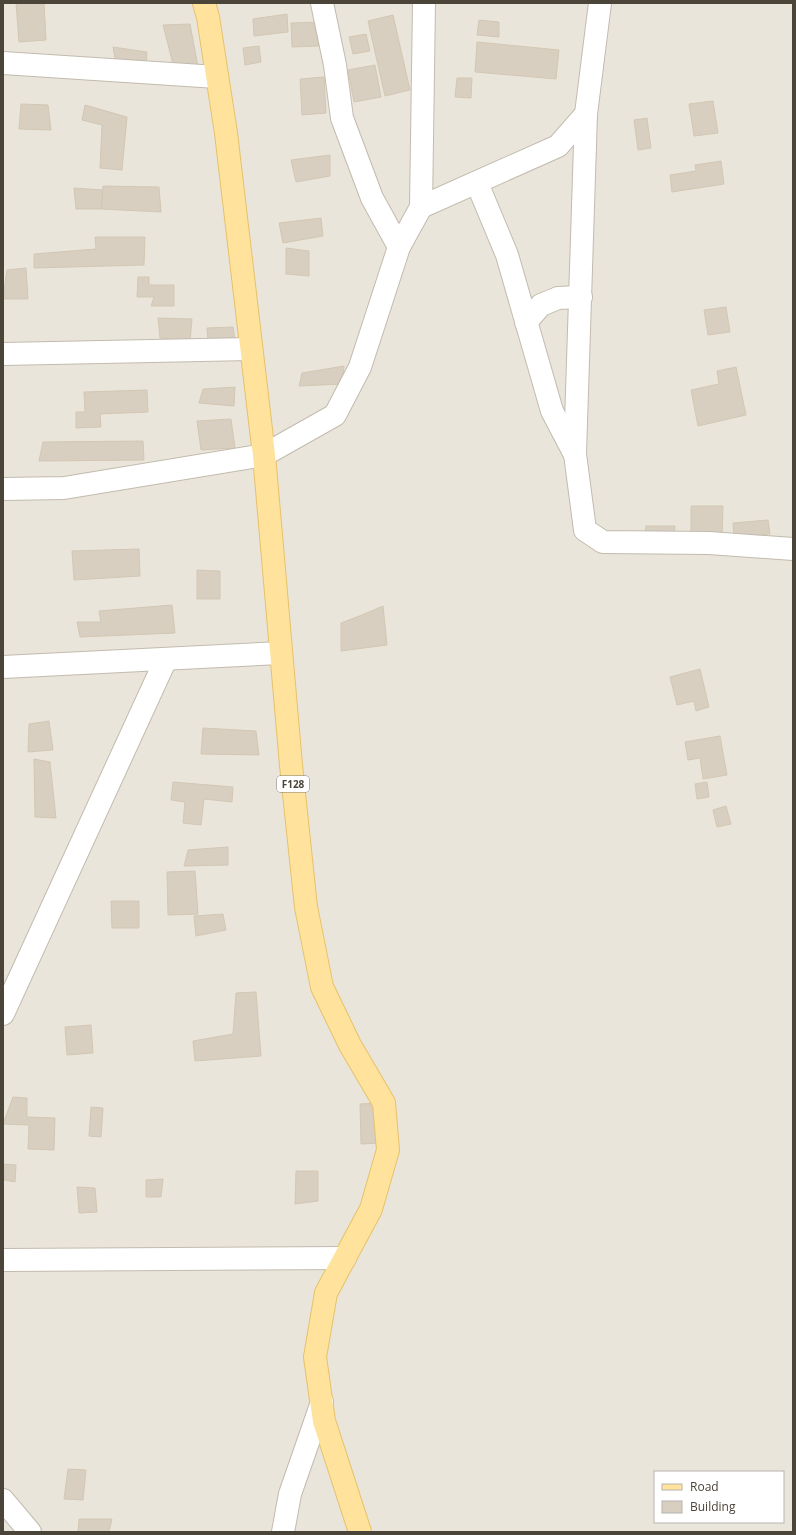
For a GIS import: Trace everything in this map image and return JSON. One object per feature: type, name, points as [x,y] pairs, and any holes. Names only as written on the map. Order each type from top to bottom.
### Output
[{"type":"main road","name":"F128","points":[[204,3],[208,17],[226,133],[264,455],[281,653],[306,907],[322,987],[350,1045],[384,1103],[388,1150],[371,1209],[326,1293],[316,1357],[324,1421],[360,1532]]},
{"type":"street","points":[[322,3],[335,65],[342,118],[372,198],[399,247]]},
{"type":"street","points":[[3,489],[64,488],[264,455],[335,415],[360,367],[399,247],[421,207],[424,3]]},
{"type":"street","points":[[600,3],[586,114],[575,454],[585,530],[604,542],[709,543],[793,549]]},
{"type":"street","points":[[3,63],[217,77]]},
{"type":"street","points":[[421,207],[478,183],[558,146],[586,114]]},
{"type":"street","points":[[478,183],[507,255],[552,411],[575,454]]},
{"type":"street","points":[[526,322],[541,305],[558,298],[581,297]]},
{"type":"street","points":[[3,354],[251,348]]},
{"type":"street","points":[[3,667],[281,653]]},
{"type":"street","points":[[3,1014],[12,974],[166,659]]},
{"type":"street","points":[[3,1260],[345,1258]]},
{"type":"street","points":[[283,1532],[290,1494],[322,1402]]},
{"type":"street","points":[[3,1500],[30,1532]]},
{"type":"shaded area","points":[[3,3],[793,3],[793,1532],[3,1532]]},
{"type":"building","points":[[16,3],[44,3],[46,40],[19,42]]},
{"type":"building","points":[[287,14],[288,32],[254,36],[253,19]]},
{"type":"building","points":[[393,15],[410,90],[385,96],[368,21]]},
{"type":"building","points":[[479,20],[499,22],[499,37],[477,35]]},
{"type":"building","points":[[319,22],[319,46],[292,47],[291,23]]},
{"type":"building","points":[[190,24],[198,67],[174,68],[163,25]]},
{"type":"building","points":[[366,34],[370,51],[353,54],[349,37]]},
{"type":"building","points":[[477,42],[559,50],[556,79],[475,72]]},
{"type":"building","points":[[259,46],[261,62],[245,65],[243,48]]},
{"type":"building","points":[[113,47],[147,52],[146,67],[116,64]]},
{"type":"building","points":[[375,65],[381,97],[354,102],[348,70]]},
{"type":"building","points":[[324,77],[326,113],[302,115],[300,79]]},
{"type":"building","points":[[457,78],[472,78],[471,98],[455,97]]},
{"type":"building","points":[[713,101],[718,133],[694,136],[689,104]]},
{"type":"building","points":[[21,104],[48,105],[51,130],[19,129]]},
{"type":"building","points":[[85,105],[127,117],[122,170],[100,168],[102,125],[82,120]]},
{"type":"building","points":[[647,118],[651,148],[638,150],[634,120]]},
{"type":"building","points":[[330,155],[330,176],[296,182],[291,160]]},
{"type":"building","points":[[721,161],[724,184],[672,192],[670,175],[696,171],[695,165]]},
{"type":"building","points":[[103,186],[159,187],[161,212],[101,209]]},
{"type":"building","points":[[74,188],[103,190],[101,209],[76,209]]},
{"type":"building","points":[[321,218],[323,236],[283,243],[279,223]]},
{"type":"building","points":[[95,237],[145,237],[144,265],[34,268],[34,254],[96,249]]},
{"type":"building","points":[[286,248],[309,251],[309,276],[286,274]]},
{"type":"building","points":[[26,268],[28,299],[3,299],[7,270]]},
{"type":"building","points":[[138,277],[149,277],[149,285],[174,285],[174,306],[151,306],[154,297],[137,297]]},
{"type":"building","points":[[726,307],[730,332],[708,335],[704,310]]},
{"type":"building","points":[[158,318],[192,319],[190,341],[160,338]]},
{"type":"building","points":[[233,327],[235,340],[208,341],[207,328]]},
{"type":"building","points":[[344,366],[342,384],[299,386],[302,373]]},
{"type":"building","points":[[736,367],[746,415],[698,426],[691,390],[719,384],[717,371]]},
{"type":"building","points":[[235,387],[234,406],[199,403],[203,389]]},
{"type":"building","points":[[147,390],[148,412],[100,414],[101,427],[76,428],[76,412],[85,412],[84,392]]},
{"type":"building","points":[[231,419],[235,448],[201,450],[197,421]]},
{"type":"building","points":[[143,441],[144,460],[39,461],[43,442]]},
{"type":"building","points":[[691,506],[723,506],[722,538],[691,537]]},
{"type":"building","points":[[768,520],[770,534],[734,537],[733,523]]},
{"type":"building","points":[[646,526],[675,526],[674,543],[643,543]]},
{"type":"building","points":[[139,549],[140,576],[74,580],[72,551]]},
{"type":"building","points":[[197,570],[220,571],[220,599],[197,599]]},
{"type":"building","points":[[172,605],[175,633],[80,637],[77,622],[101,622],[99,611]]},
{"type":"building","points":[[383,606],[387,645],[341,651],[341,623]]},
{"type":"building","points":[[700,669],[709,707],[696,711],[694,701],[677,705],[670,677]]},
{"type":"building","points":[[49,721],[53,750],[28,752],[29,724]]},
{"type":"building","points":[[203,728],[256,731],[259,755],[201,754]]},
{"type":"building","points":[[720,736],[727,775],[703,779],[700,758],[688,760],[685,742]]},
{"type":"building","points":[[34,759],[50,762],[56,818],[35,817]]},
{"type":"building","points":[[173,782],[233,787],[232,802],[204,799],[201,825],[183,823],[185,802],[171,800]]},
{"type":"building","points":[[707,782],[709,797],[697,799],[695,784]]},
{"type":"building","points":[[726,806],[731,824],[717,827],[713,810]]},
{"type":"building","points":[[228,847],[228,865],[184,866],[188,850]]},
{"type":"building","points":[[195,871],[198,914],[168,915],[167,872]]},
{"type":"building","points":[[111,901],[139,901],[139,928],[112,928]]},
{"type":"building","points":[[223,914],[226,930],[196,936],[194,916]]},
{"type":"building","points":[[256,992],[261,1056],[195,1061],[193,1041],[233,1034],[236,993]]},
{"type":"building","points":[[91,1025],[93,1053],[67,1055],[65,1027]]},
{"type":"building","points":[[13,1097],[27,1098],[27,1117],[55,1118],[54,1150],[28,1149],[29,1125],[3,1124]]},
{"type":"building","points":[[378,1103],[380,1143],[361,1144],[360,1104]]},
{"type":"building","points":[[91,1107],[103,1108],[101,1137],[89,1136]]},
{"type":"building","points":[[3,1164],[16,1165],[15,1182],[4,1180]]},
{"type":"building","points":[[296,1171],[318,1171],[318,1201],[295,1204]]},
{"type":"building","points":[[163,1179],[161,1197],[146,1197],[146,1180]]},
{"type":"building","points":[[77,1187],[95,1188],[97,1212],[79,1213]]},
{"type":"building","points":[[68,1469],[86,1470],[83,1500],[64,1499]]},
{"type":"building","points":[[79,1519],[112,1519],[109,1532],[78,1532]]}]
